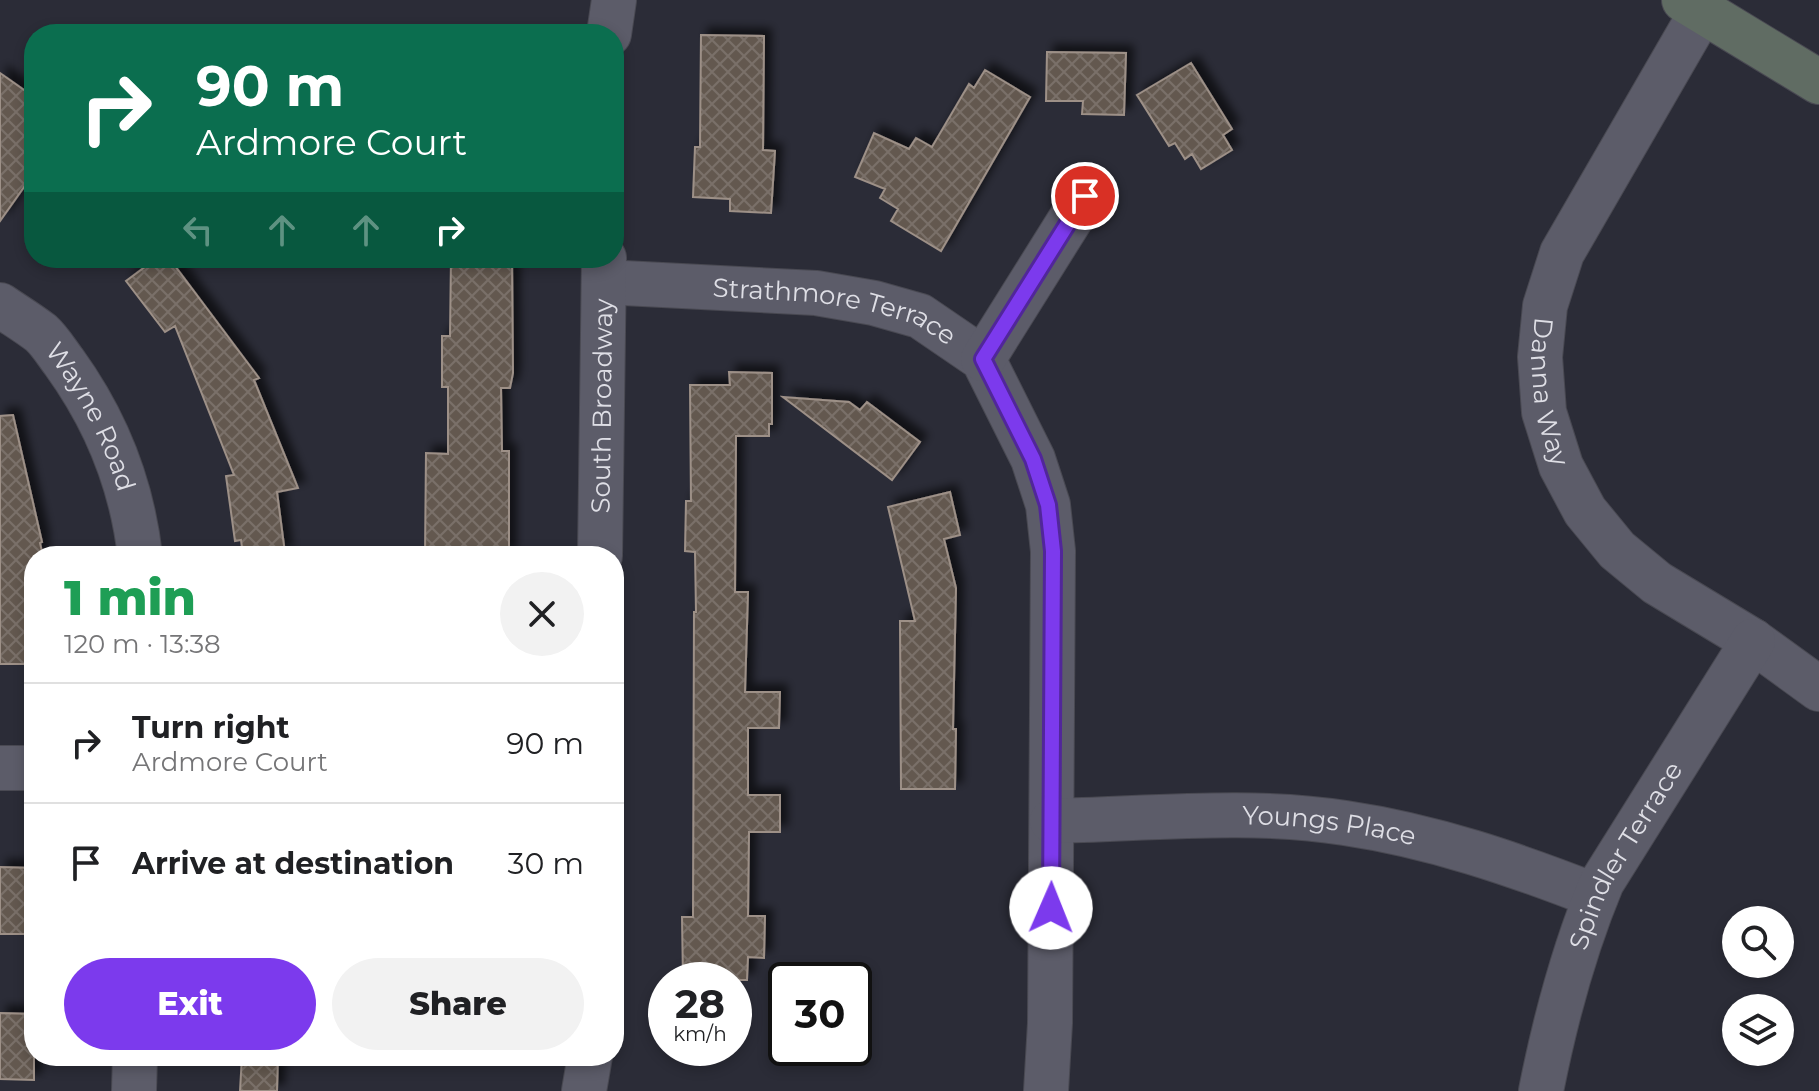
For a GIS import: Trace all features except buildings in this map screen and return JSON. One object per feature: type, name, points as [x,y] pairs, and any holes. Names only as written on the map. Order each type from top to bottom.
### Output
[{"type":"street","points":[[610,24],[614,0]]},
{"type":"street","points":[[1693,5],[1819,82]]},
{"type":"street","name":"Danna Way","points":[[1693,5],[1562,253],[1545,306],[1540,357],[1544,412],[1561,466],[1585,511],[1617,550],[1657,583],[1753,641],[1819,689]]},
{"type":"street","points":[[983,359],[1085,196]]},
{"type":"street","name":"Strathmore Terrace","points":[[604,270],[816,293],[874,303],[920,316],[983,359],[1033,459],[1048,505],[1053,551],[1050,1023],[1046,1091]]},
{"type":"street","name":"South Broadway","points":[[600,546],[604,270]]},
{"type":"street","name":"Wayne Road","points":[[0,305],[43,335],[101,421],[124,476],[136,519],[139,546]]},
{"type":"street","name":"Spindler Terrace","points":[[1541,1091],[1554,1027],[1602,882],[1753,641]]},
{"type":"street","points":[[0,768],[24,768]]},
{"type":"street","name":"Youngs Place","points":[[1052,821],[1259,816],[1343,822],[1425,837],[1506,861],[1596,896]]},
{"type":"street","points":[[134,1091],[135,1066]]},
{"type":"street","points":[[584,1091],[588,1066]]},
{"type":"route","points":[[1051,908],[1053,551],[1048,505],[1033,459],[983,359],[1085,196]]}]
